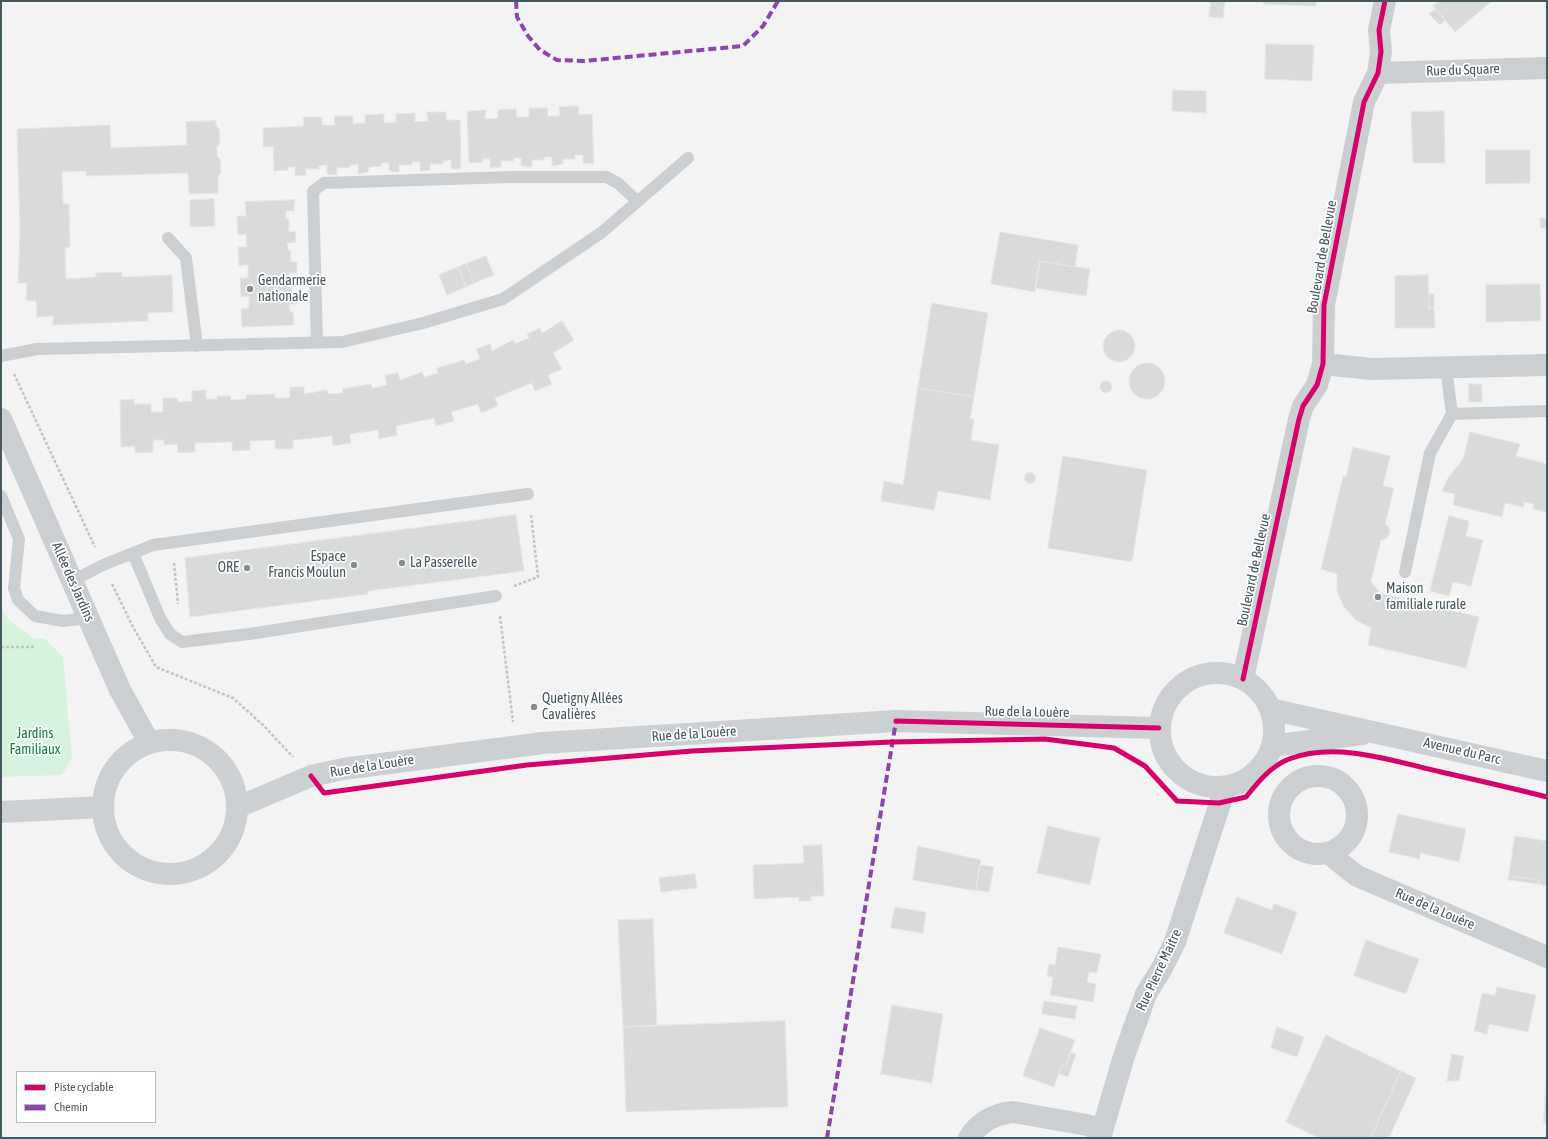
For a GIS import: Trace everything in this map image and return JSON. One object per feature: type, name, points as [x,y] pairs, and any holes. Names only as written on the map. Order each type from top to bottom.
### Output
[{"type":"main road","points":[[1225,673],[1243,679],[1254,687],[1270,708],[1274,727],[1272,746],[1266,761],[1254,774],[1240,783],[1224,788],[1208,787],[1191,783],[1178,773],[1167,760],[1161,744],[1159,728],[1162,709],[1173,692],[1188,680],[1206,674],[1225,673]]},
{"type":"main road","name":"Avenue du Parc","points":[[1270,708],[1547,771]]},
{"type":"main road","name":"Rue de la Louère","points":[[238,807],[311,776],[343,769],[543,743],[896,721],[1159,728]]},
{"type":"main road","name":"Avenue du Parc","points":[[1272,746],[1377,732]]},
{"type":"main road","points":[[174,740],[199,746],[220,761],[233,783],[238,807],[234,830],[222,851],[204,866],[182,874],[158,874],[136,866],[118,851],[106,830],[102,807],[105,786],[115,767],[130,752],[149,742],[174,740]]},
{"type":"main road","points":[[1,812],[102,807]]},
{"type":"street","name":"Boulevard de Bellevue","points":[[1243,679],[1299,420],[1304,406],[1317,385],[1323,364],[1324,305],[1364,102],[1378,73],[1381,52],[1379,30],[1385,1]]},
{"type":"street","name":"Rue du Square","points":[[1378,73],[1547,68]]},
{"type":"street","points":[[1323,364],[1358,369],[1547,365]]},
{"type":"street","name":"Allée des Jardins","points":[[1,419],[120,690],[149,742]]},
{"type":"street","name":"Rue Pierre Maitre","points":[[969,1138],[986,1120],[1003,1113],[1013,1112],[1087,1125],[1101,1134],[1124,1056],[1146,994],[1162,968],[1175,942],[1224,788]]},
{"type":"street","name":"Rue de la Louère","points":[[1328,853],[1357,876],[1547,957]]},
{"type":"lane","points":[[1,356],[37,349],[342,342],[423,323],[503,299],[601,233],[688,158]]},
{"type":"lane","points":[[317,343],[313,191],[324,183],[511,177],[607,177],[618,184],[637,201]]},
{"type":"lane","points":[[168,238],[186,258],[197,346]]},
{"type":"lane","points":[[1405,572],[1430,453],[1452,414],[1446,368]]},
{"type":"lane","points":[[1452,414],[1547,411]]},
{"type":"lane","points":[[72,581],[103,564],[153,545],[528,494]]},
{"type":"lane","points":[[1,496],[19,539],[14,588],[18,600],[35,616],[63,621],[89,618]]},
{"type":"lane","points":[[133,553],[160,618],[170,634],[182,642],[249,634],[496,596]]},
{"type":"path","points":[[516,746],[496,596],[514,586],[538,577],[531,522]]},
{"type":"path","points":[[175,572],[178,603]]},
{"type":"path","points":[[1,647],[36,647]]},
{"type":"green space","name":"Jardins Familiaux","points":[[1,609],[9,620],[33,638],[45,639],[63,657],[72,758],[62,775],[1,777]]},
{"type":"building","points":[[1211,1],[1225,1],[1223,18],[1209,17]]},
{"type":"building","points":[[1264,1],[1316,1],[1316,6],[1264,4]]},
{"type":"building","points":[[1440,1],[1492,1],[1455,32],[1433,6]]},
{"type":"building","points":[[1436,9],[1445,20],[1440,25],[1429,14]]},
{"type":"building","points":[[1266,44],[1314,45],[1312,81],[1265,79]]},
{"type":"building","points":[[1173,90],[1206,91],[1206,113],[1172,111]]},
{"type":"building","points":[[578,106],[579,115],[592,114],[594,164],[583,163],[583,155],[575,155],[575,159],[563,159],[563,164],[552,166],[552,157],[544,157],[544,160],[532,160],[532,167],[521,166],[521,158],[513,158],[514,161],[501,161],[501,167],[490,168],[490,159],[482,159],[483,162],[469,163],[467,111],[486,110],[485,119],[498,118],[498,110],[516,109],[517,117],[529,117],[529,108],[547,108],[548,116],[560,116],[559,107]]},
{"type":"building","points":[[1444,111],[1445,163],[1413,163],[1411,112]]},
{"type":"building","points":[[427,112],[446,112],[446,120],[460,120],[461,169],[451,169],[451,160],[443,161],[443,164],[430,164],[430,170],[420,171],[420,162],[412,162],[412,165],[399,165],[399,172],[389,171],[389,163],[381,163],[381,166],[369,167],[368,172],[358,174],[358,164],[350,165],[350,167],[337,168],[337,175],[327,174],[327,165],[319,166],[319,169],[305,169],[306,175],[295,176],[295,167],[288,167],[288,170],[274,171],[273,146],[263,147],[263,128],[304,126],[303,117],[322,117],[322,125],[335,125],[334,116],[353,116],[353,124],[365,123],[365,115],[384,114],[384,123],[396,122],[396,114],[415,113],[415,122],[428,121]]},
{"type":"building","points":[[216,121],[216,126],[219,129],[220,144],[217,147],[217,156],[220,159],[221,173],[218,177],[218,193],[189,194],[188,173],[86,176],[86,171],[62,172],[63,204],[69,204],[70,247],[65,248],[66,279],[96,277],[96,273],[122,272],[122,277],[172,275],[173,312],[148,313],[148,321],[53,325],[53,316],[37,317],[36,301],[26,300],[27,283],[18,283],[20,230],[17,129],[110,125],[111,148],[187,145],[186,122]]},
{"type":"building","points":[[1486,150],[1530,150],[1530,183],[1486,184]]},
{"type":"building","points":[[214,199],[215,226],[190,227],[190,200]]},
{"type":"building","points":[[295,200],[294,211],[286,211],[286,219],[289,219],[289,232],[295,231],[296,242],[287,243],[288,250],[290,250],[291,262],[297,262],[297,273],[289,273],[289,281],[292,281],[292,294],[297,293],[299,304],[289,304],[290,312],[293,312],[294,325],[242,327],[241,309],[249,308],[249,296],[241,297],[240,278],[248,278],[248,265],[239,266],[238,247],[247,247],[246,234],[238,235],[237,216],[246,216],[245,202]]},
{"type":"building","points":[[1540,218],[1547,218],[1547,228],[1541,228]]},
{"type":"building","points":[[1000,232],[1078,245],[1075,267],[1040,261],[1035,292],[991,284]]},
{"type":"building","points":[[486,256],[494,275],[474,283],[466,264]]},
{"type":"building","points":[[1040,261],[1090,269],[1086,296],[1035,288]]},
{"type":"building","points":[[466,264],[474,283],[466,287],[458,267]]},
{"type":"building","points":[[458,267],[466,287],[447,295],[439,275]]},
{"type":"building","points":[[1428,275],[1429,308],[1434,308],[1435,328],[1395,328],[1395,276]]},
{"type":"building","points":[[1540,284],[1541,321],[1486,322],[1486,285]]},
{"type":"building","points":[[1429,294],[1434,294],[1434,308],[1429,308]]},
{"type":"building","points":[[932,303],[988,313],[974,397],[918,388]]},
{"type":"building","points":[[562,321],[574,340],[553,353],[562,369],[548,375],[552,384],[535,391],[532,383],[495,398],[498,406],[481,413],[478,404],[451,412],[454,421],[436,426],[434,418],[396,426],[397,435],[379,439],[378,430],[350,434],[351,443],[333,446],[332,436],[293,440],[293,449],[275,449],[275,440],[250,441],[250,450],[232,451],[232,442],[195,443],[195,452],[178,453],[177,444],[164,445],[164,440],[153,440],[153,452],[135,453],[135,446],[121,447],[120,400],[134,399],[134,404],[151,404],[151,412],[163,412],[163,398],[177,398],[178,402],[192,401],[192,391],[206,390],[206,399],[217,399],[217,396],[230,396],[231,400],[246,399],[246,395],[275,394],[275,398],[290,398],[290,387],[304,387],[304,394],[327,390],[328,394],[343,393],[342,389],[371,384],[372,388],[387,385],[385,375],[398,373],[400,380],[422,372],[424,377],[438,373],[437,368],[464,360],[466,364],[480,359],[476,349],[490,344],[492,351],[513,340],[515,344],[529,338],[527,334],[540,328],[542,333]]},
{"type":"building","points":[[1119,330],[1128,333],[1132,337],[1135,346],[1132,355],[1128,359],[1119,362],[1110,359],[1106,355],[1103,346],[1106,337],[1110,333]]},
{"type":"building","points":[[1147,363],[1157,366],[1162,371],[1165,381],[1162,391],[1157,396],[1147,399],[1137,396],[1132,391],[1129,381],[1132,371],[1137,366]]},
{"type":"building","points":[[1106,381],[1110,383],[1112,387],[1110,391],[1106,393],[1102,391],[1100,387],[1102,383]]},
{"type":"building","points":[[1469,384],[1482,384],[1482,402],[1469,402]]},
{"type":"building","points":[[918,388],[974,397],[970,419],[974,419],[971,440],[999,445],[990,500],[938,491],[934,510],[881,501],[884,481],[903,485]]},
{"type":"building","points":[[1470,432],[1520,444],[1516,456],[1547,464],[1547,512],[1533,509],[1534,504],[1524,502],[1523,507],[1505,503],[1502,517],[1453,505],[1455,494],[1442,491],[1448,478],[1463,459]]},
{"type":"building","points":[[1353,447],[1390,456],[1383,486],[1394,488],[1385,524],[1389,527],[1390,532],[1387,538],[1381,540],[1371,581],[1380,593],[1422,603],[1425,600],[1429,600],[1433,602],[1434,606],[1479,617],[1466,668],[1368,645],[1371,628],[1356,620],[1344,607],[1337,591],[1337,574],[1321,569],[1343,476],[1346,477]]},
{"type":"building","points":[[1063,456],[1147,470],[1132,562],[1048,548]]},
{"type":"building","points":[[1030,472],[1034,474],[1036,478],[1034,482],[1030,484],[1026,482],[1024,478],[1026,474]]},
{"type":"building","name":"Espace Francis Moulun","points":[[516,515],[524,571],[368,591],[368,594],[190,617],[185,558]]},
{"type":"building","points":[[1449,516],[1469,521],[1466,536],[1483,540],[1471,586],[1453,582],[1449,596],[1430,591]]},
{"type":"building","points":[[1398,814],[1466,829],[1459,862],[1421,853],[1419,859],[1389,852]]},
{"type":"building","points":[[1048,826],[1100,838],[1090,885],[1037,873]]},
{"type":"building","points":[[1515,836],[1547,841],[1547,886],[1539,884],[1539,880],[1509,876]]},
{"type":"building","points":[[822,845],[824,896],[811,896],[811,901],[799,901],[799,897],[754,899],[753,865],[804,863],[803,846]]},
{"type":"building","points":[[918,846],[981,860],[976,891],[913,880]]},
{"type":"building","points":[[980,865],[994,867],[989,892],[976,890]]},
{"type":"building","points":[[695,874],[697,888],[661,892],[659,878]]},
{"type":"building","points":[[1509,876],[1539,880],[1539,884],[1508,880]]},
{"type":"building","points":[[1237,897],[1272,910],[1274,904],[1297,912],[1282,954],[1224,933]]},
{"type":"building","points":[[895,907],[926,912],[923,933],[891,928]]},
{"type":"building","points":[[653,919],[657,1026],[623,1027],[618,920]]},
{"type":"building","points":[[1366,940],[1419,959],[1406,994],[1354,976]]},
{"type":"building","points":[[1058,947],[1101,954],[1097,973],[1089,972],[1087,982],[1096,984],[1093,1002],[1050,995],[1053,977],[1047,976],[1049,964],[1055,965]]},
{"type":"building","points":[[1497,987],[1536,995],[1528,1032],[1489,1024],[1487,1034],[1474,1031],[1482,993],[1495,995]]},
{"type":"building","points":[[1044,1001],[1077,1006],[1075,1019],[1042,1014]]},
{"type":"building","points":[[892,1005],[943,1014],[932,1083],[881,1074]]},
{"type":"building","points":[[785,1021],[788,1107],[626,1112],[623,1027]]},
{"type":"building","points":[[1277,1027],[1304,1037],[1297,1057],[1271,1048]]},
{"type":"building","points":[[1040,1028],[1075,1040],[1066,1066],[1062,1065],[1054,1087],[1023,1076]]},
{"type":"building","points":[[1326,1035],[1401,1071],[1371,1138],[1319,1138],[1286,1122]]},
{"type":"building","points":[[1070,1052],[1076,1054],[1068,1077],[1059,1074],[1062,1065],[1066,1066]]},
{"type":"building","points":[[1452,1054],[1464,1056],[1459,1081],[1447,1081]]},
{"type":"building","points":[[1401,1071],[1416,1078],[1389,1138],[1371,1138]]},
{"type":"building","points":[[1546,1082],[1547,1123],[1544,1123]]},
{"type":"marked path","points":[[516,1],[517,17],[528,36],[540,50],[557,60],[584,61],[743,46],[763,26],[778,1]]},
{"type":"marked path","points":[[827,1138],[896,721]]},
{"type":"cycle path","points":[[1243,679],[1299,419],[1303,406],[1317,385],[1323,364],[1324,305],[1364,102],[1378,73],[1381,52],[1379,30],[1385,1]]},
{"type":"cycle path","points":[[896,721],[1159,728]]},
{"type":"cycle path","points":[[311,776],[324,793],[527,765],[692,751],[892,742],[1045,739],[1114,748],[1145,766],[1177,801],[1219,803],[1246,797],[1265,775],[1282,762],[1307,754],[1326,752],[1346,752],[1384,758],[1547,797]]},
{"type":"place","name":"Gendarmerie nationale","points":[[250,289]]},
{"type":"place","name":"La Passerelle","points":[[402,563]]},
{"type":"place","name":"Espace Francis Moulun","points":[[354,565]]},
{"type":"place","name":"ORE","points":[[247,568]]},
{"type":"place","name":"Maison familiale rurale","points":[[1378,597]]},
{"type":"place","name":"Quetigny Allées Cavalières","points":[[534,707]]}]
